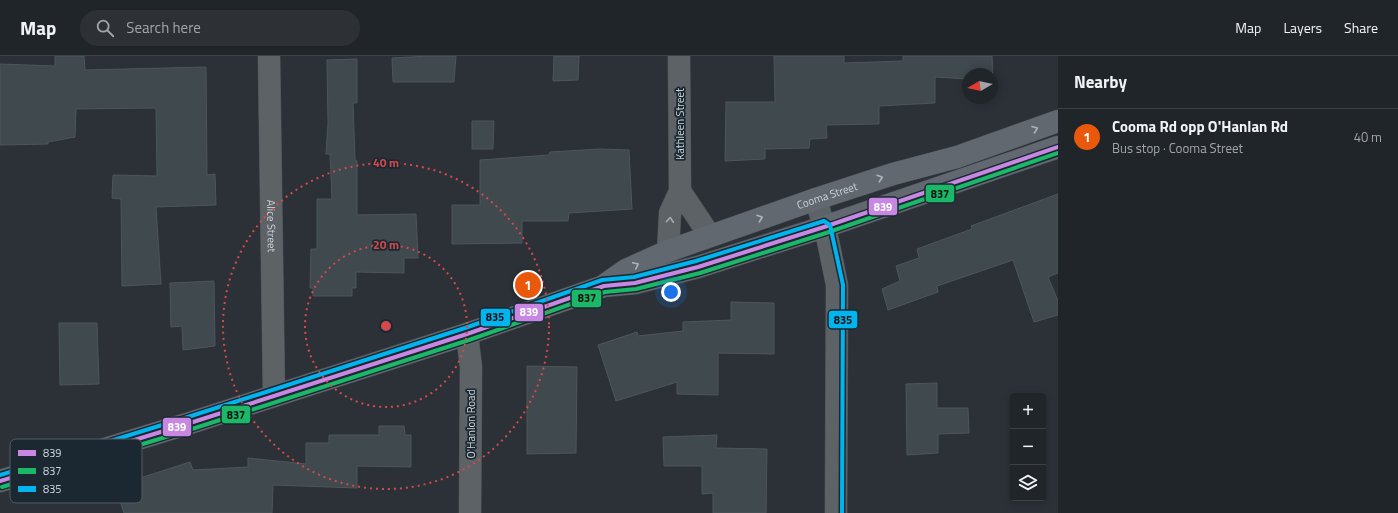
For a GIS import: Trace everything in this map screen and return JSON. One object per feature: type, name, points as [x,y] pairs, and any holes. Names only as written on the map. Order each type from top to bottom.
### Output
[{"type":"main road","name":"Cooma Street","points":[[604,286],[626,270],[668,250],[893,174],[957,157],[1058,121]]},
{"type":"main road","name":"Cooma Street","points":[[140,439],[467,334],[604,286],[635,283],[698,268],[824,227],[1058,147]]},
{"type":"main road","name":"Cooma Street","points":[[0,481],[10,478]]},
{"type":"street","name":"Alice Street","points":[[269,56],[274,396]]},
{"type":"street","name":"Kathleen Street","points":[[668,250],[670,214],[680,191],[679,56]]},
{"type":"street","points":[[680,191],[710,236]]},
{"type":"street","points":[[816,199],[837,285],[836,513]]},
{"type":"street","name":"O'Hanlon Road","points":[[467,334],[471,367],[470,513]]},
{"type":"building","points":[[55,56],[84,56],[85,70],[206,67],[207,175],[215,174],[216,205],[156,207],[161,284],[122,286],[121,199],[112,198],[113,175],[157,176],[156,108],[76,109],[75,137],[48,142],[48,144],[0,145],[0,64],[55,66]]},
{"type":"building","points":[[456,56],[454,82],[393,82],[392,58]]},
{"type":"building","points":[[554,56],[579,56],[578,80],[553,81]]},
{"type":"building","points":[[774,56],[844,56],[844,63],[903,61],[903,56],[992,56],[992,68],[962,68],[962,79],[935,77],[935,103],[879,106],[879,124],[826,125],[827,138],[810,139],[809,148],[765,149],[765,159],[725,161],[726,102],[775,102]]},
{"type":"building","points":[[357,59],[357,103],[353,103],[355,160],[357,161],[357,215],[416,214],[418,258],[404,258],[404,273],[356,272],[356,288],[352,288],[352,296],[313,296],[313,288],[310,288],[311,249],[317,249],[317,199],[332,199],[330,154],[326,154],[328,124],[327,60]]},
{"type":"building","points":[[472,121],[494,121],[493,149],[472,149]]},
{"type":"building","points":[[600,149],[629,150],[632,209],[569,213],[568,221],[522,221],[522,243],[452,244],[452,205],[480,205],[480,160],[549,155],[550,152]]},
{"type":"building","points":[[1058,194],[1058,273],[1048,277],[1058,301],[1058,315],[1034,322],[1013,260],[937,286],[938,292],[888,310],[882,289],[900,281],[896,266],[919,258],[917,249],[972,229],[971,226]]},
{"type":"building","points":[[214,281],[215,346],[183,350],[182,326],[171,327],[170,283]]},
{"type":"building","points":[[731,302],[774,303],[774,354],[718,353],[718,395],[677,394],[677,382],[616,401],[598,345],[637,332],[638,336],[683,331],[683,322],[731,320]]},
{"type":"building","points":[[59,323],[97,323],[99,384],[60,385]]},
{"type":"building","points":[[527,366],[577,367],[576,453],[527,454]]},
{"type":"building","points":[[937,383],[937,408],[968,408],[969,433],[938,434],[938,453],[907,455],[906,384]]},
{"type":"building","points":[[379,426],[404,426],[405,435],[411,435],[411,467],[357,466],[357,488],[273,485],[272,513],[124,513],[121,503],[142,503],[142,477],[190,462],[193,470],[248,467],[248,458],[306,464],[306,443],[329,443],[329,435],[379,435]]},
{"type":"building","points":[[717,435],[716,448],[767,449],[766,513],[713,513],[713,493],[702,494],[702,466],[664,466],[663,437]]},
{"type":"transit line","name":"839","points":[[138,439],[467,334],[604,286],[635,283],[698,267],[824,227],[1058,147]]},
{"type":"transit line","name":"837","points":[[142,444],[469,340],[605,292],[636,289],[700,273],[826,233],[1058,153]]},
{"type":"transit line","name":"835","points":[[117,439],[465,328],[602,280],[634,277],[696,261],[824,221],[830,225],[843,285],[842,513]]},
{"type":"transit line","name":"835","points":[[0,475],[10,472]]},
{"type":"transit line","name":"839","points":[[0,481],[10,478]]},
{"type":"transit line","name":"837","points":[[2,487],[10,485]]},
{"type":"place","name":"Cooma Rd opp O'Hanlan Rd","points":[[528,285]]}]
